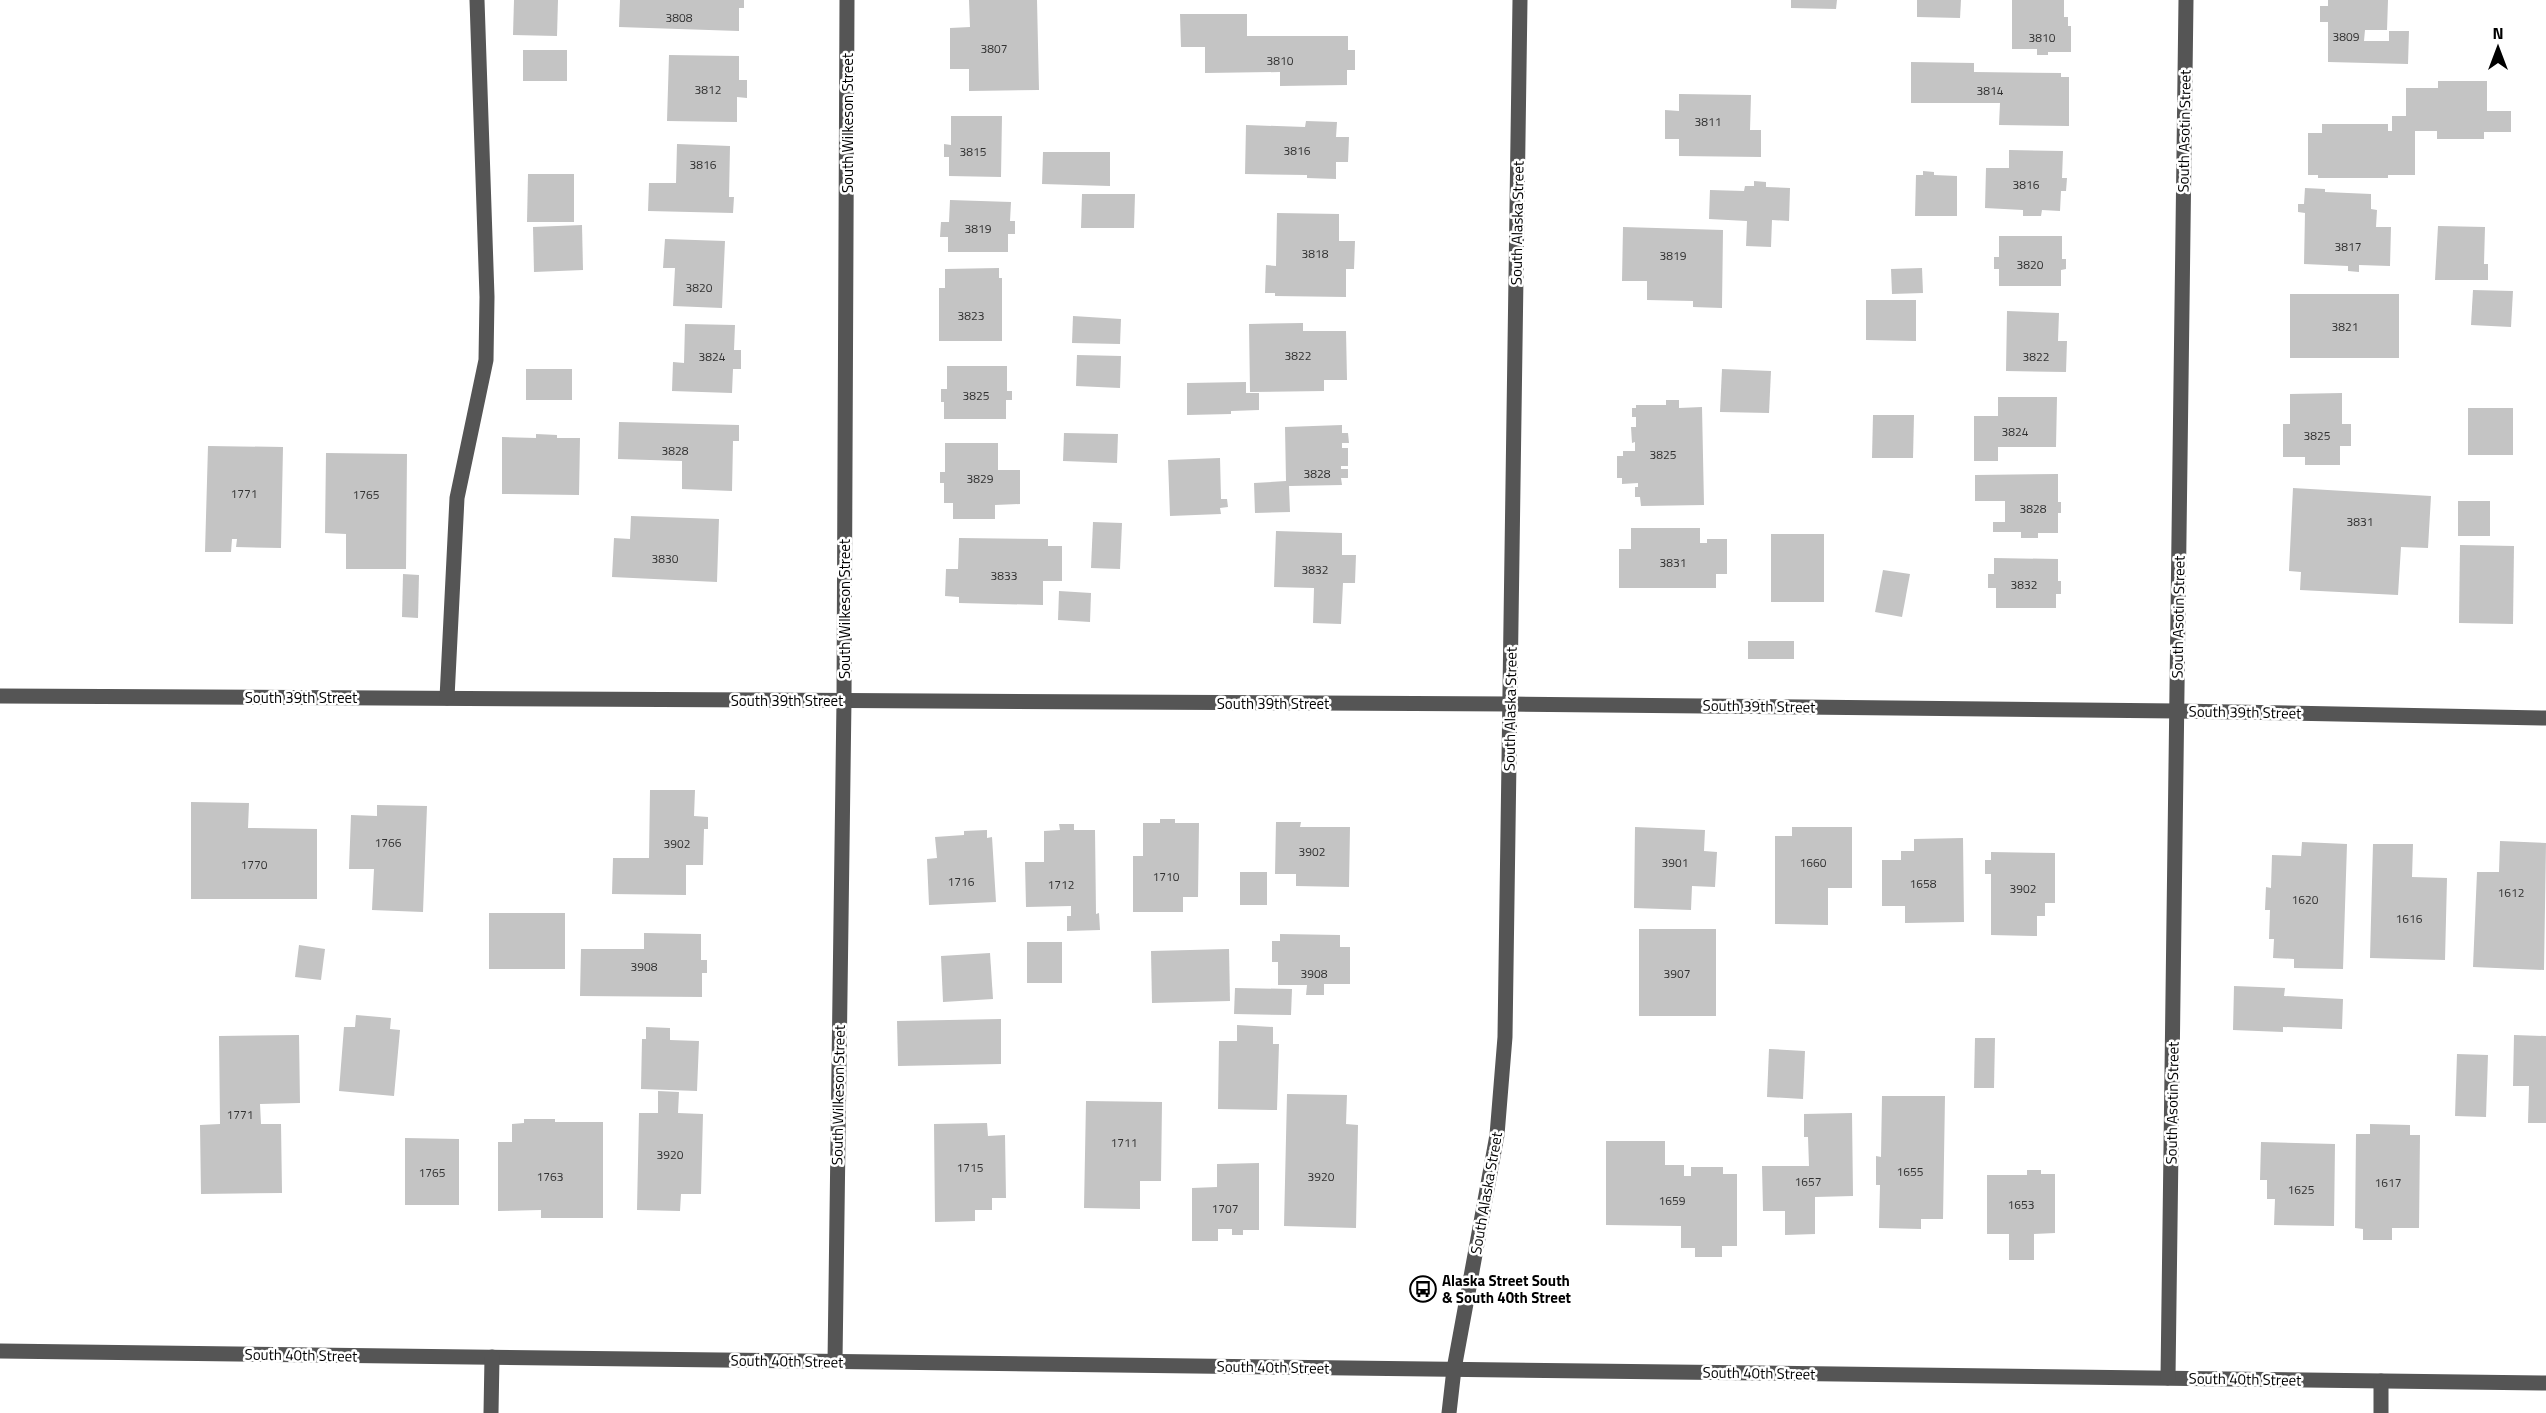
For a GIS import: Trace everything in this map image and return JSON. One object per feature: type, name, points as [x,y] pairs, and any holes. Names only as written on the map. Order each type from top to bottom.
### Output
[{"type":"street","points":[[447,698],[457,498],[486,360],[487,297],[477,0]]},
{"type":"street","name":"South Wilkeson Street","points":[[835,1362],[844,700],[847,0]]},
{"type":"street","name":"South Alaska Street","points":[[1449,1413],[1454,1369],[1491,1177],[1502,1089],[1507,981],[1520,0]]},
{"type":"street","name":"South Asotin Street","points":[[2168,1378],[2186,0]]},
{"type":"street","name":"South 39th Street","points":[[0,696],[1510,704],[2177,711],[2546,718]]},
{"type":"street","name":"South 40th Street","points":[[0,1351],[2546,1383]]},
{"type":"street","points":[[491,1413],[492,1358]]},
{"type":"street","points":[[2381,1381],[2381,1413]]},
{"type":"building","points":[[514,0],[558,0],[557,36],[513,35]]},
{"type":"building","points":[[620,0],[744,0],[744,8],[739,8],[739,31],[619,27]]},
{"type":"building","points":[[969,0],[1037,0],[1039,90],[969,91],[969,69],[950,69],[950,28],[970,27]]},
{"type":"building","points":[[1791,0],[1837,0],[1836,9],[1791,8]]},
{"type":"building","points":[[1917,0],[1961,0],[1960,18],[1917,17]]},
{"type":"building","points":[[2012,0],[2064,0],[2064,17],[2068,17],[2068,26],[2071,26],[2071,52],[2048,52],[2048,55],[2037,55],[2037,49],[2012,49]]},
{"type":"building","points":[[2328,0],[2388,0],[2387,30],[2365,30],[2364,41],[2389,41],[2389,31],[2409,31],[2408,64],[2328,62],[2328,22],[2320,22],[2320,6],[2328,6]]},
{"type":"building","points":[[1180,14],[1247,14],[1247,36],[1348,36],[1348,50],[1355,50],[1355,70],[1347,70],[1347,85],[1280,86],[1280,72],[1205,73],[1205,47],[1181,47]]},
{"type":"building","points":[[523,50],[567,50],[567,81],[523,81]]},
{"type":"building","points":[[669,55],[739,56],[739,80],[747,80],[747,98],[737,97],[737,122],[667,121]]},
{"type":"building","points":[[1911,62],[1974,63],[1974,72],[2061,73],[2061,77],[2069,77],[2069,126],[1999,125],[2000,103],[1911,103]]},
{"type":"building","points":[[2438,81],[2487,81],[2487,111],[2511,111],[2511,132],[2484,132],[2484,139],[2437,139],[2437,131],[2415,131],[2415,175],[2388,175],[2388,178],[2318,178],[2318,175],[2308,175],[2308,133],[2322,133],[2322,124],[2388,124],[2388,131],[2392,131],[2392,116],[2406,116],[2406,88],[2438,88]]},
{"type":"building","points":[[1679,94],[1751,95],[1750,130],[1761,130],[1761,157],[1679,156],[1679,139],[1665,139],[1665,110],[1679,111]]},
{"type":"building","points":[[951,116],[1002,116],[1001,177],[949,176],[949,157],[944,157],[944,144],[951,145]]},
{"type":"building","points":[[1306,121],[1337,122],[1336,137],[1349,137],[1348,162],[1336,162],[1336,179],[1307,178],[1307,175],[1245,174],[1246,125],[1305,127]]},
{"type":"building","points":[[677,144],[730,146],[729,197],[734,197],[733,213],[648,211],[649,183],[676,183]]},
{"type":"building","points":[[2009,150],[2063,151],[2062,178],[2067,178],[2066,191],[2061,191],[2060,211],[2042,210],[2041,216],[2023,216],[2023,210],[1985,208],[1986,168],[2009,168]]},
{"type":"building","points":[[1043,152],[1110,152],[1110,186],[1042,184]]},
{"type":"building","points":[[1923,171],[1934,172],[1934,175],[1957,176],[1957,216],[1915,216],[1916,175],[1923,175]]},
{"type":"building","points":[[528,174],[574,174],[574,222],[527,222]]},
{"type":"building","points":[[1754,181],[1766,182],[1766,187],[1790,188],[1789,221],[1772,220],[1771,247],[1746,246],[1747,221],[1709,219],[1710,190],[1744,191],[1745,186],[1754,186]]},
{"type":"building","points":[[2305,188],[2325,189],[2325,192],[2371,194],[2371,209],[2377,210],[2376,227],[2391,227],[2390,266],[2359,265],[2359,272],[2348,271],[2348,266],[2304,264],[2305,213],[2298,212],[2298,204],[2304,204]]},
{"type":"building","points":[[1082,194],[1135,194],[1134,228],[1081,228]]},
{"type":"building","points":[[950,200],[1011,202],[1010,221],[1015,221],[1015,234],[1008,234],[1008,252],[948,252],[948,237],[940,237],[941,222],[949,222]]},
{"type":"building","points":[[1277,213],[1339,214],[1339,241],[1355,241],[1354,269],[1346,269],[1346,297],[1275,296],[1275,293],[1265,293],[1266,265],[1276,266]]},
{"type":"building","points":[[582,225],[583,270],[534,272],[533,227]]},
{"type":"building","points":[[2438,226],[2485,227],[2484,264],[2488,264],[2488,280],[2435,280]]},
{"type":"building","points":[[1623,227],[1723,230],[1722,308],[1693,307],[1693,301],[1647,300],[1647,281],[1622,281]]},
{"type":"building","points":[[1999,236],[2062,236],[2062,259],[2066,259],[2066,269],[2061,270],[2061,286],[1999,286],[1999,269],[1994,269],[1994,257],[1999,257]]},
{"type":"building","points":[[665,239],[725,241],[722,308],[673,306],[675,268],[663,268]]},
{"type":"building","points":[[999,268],[999,278],[1002,278],[1002,341],[939,341],[939,288],[945,288],[945,269]]},
{"type":"building","points":[[1922,268],[1923,293],[1892,294],[1891,269]]},
{"type":"building","points":[[2473,290],[2513,291],[2511,327],[2471,325]]},
{"type":"building","points":[[2290,294],[2399,294],[2399,358],[2290,358]]},
{"type":"building","points":[[1866,300],[1916,300],[1916,341],[1866,340]]},
{"type":"building","points":[[2007,311],[2059,313],[2058,341],[2067,341],[2066,372],[2006,371]]},
{"type":"building","points":[[1073,316],[1121,319],[1120,344],[1072,343]]},
{"type":"building","points":[[1303,323],[1303,331],[1346,331],[1347,380],[1324,380],[1324,391],[1250,392],[1249,324]]},
{"type":"building","points":[[685,324],[735,325],[734,350],[741,350],[741,369],[733,369],[732,393],[672,391],[673,362],[684,363]]},
{"type":"building","points":[[1077,355],[1121,356],[1120,388],[1076,386]]},
{"type":"building","points":[[947,366],[1007,366],[1007,391],[1012,391],[1012,400],[1006,400],[1006,419],[944,419],[941,389],[947,389]]},
{"type":"building","points":[[526,369],[572,369],[572,400],[526,400]]},
{"type":"building","points":[[1722,369],[1771,371],[1769,413],[1720,412]]},
{"type":"building","points":[[1246,382],[1246,393],[1259,393],[1259,410],[1231,411],[1231,414],[1187,415],[1187,383]]},
{"type":"building","points":[[2342,393],[2342,424],[2351,424],[2351,446],[2340,446],[2340,465],[2305,465],[2305,457],[2283,457],[2283,424],[2290,424],[2290,394]]},
{"type":"building","points":[[1998,397],[2057,397],[2056,447],[1998,447],[1998,461],[1974,461],[1974,416],[1998,416]]},
{"type":"building","points":[[1666,400],[1679,400],[1679,408],[1702,407],[1704,505],[1641,506],[1640,497],[1635,497],[1635,487],[1638,487],[1638,483],[1622,484],[1622,478],[1617,478],[1617,456],[1623,456],[1623,451],[1635,451],[1631,427],[1636,427],[1636,417],[1632,417],[1632,408],[1636,408],[1636,405],[1666,405]]},
{"type":"building","points":[[2468,408],[2513,408],[2513,455],[2468,455]]},
{"type":"building","points":[[1873,415],[1914,415],[1913,458],[1872,458]]},
{"type":"building","points":[[619,422],[739,425],[739,441],[733,441],[732,491],[682,489],[682,461],[618,459]]},
{"type":"building","points":[[1342,425],[1342,433],[1348,433],[1349,443],[1342,443],[1342,448],[1348,448],[1348,466],[1341,466],[1341,469],[1348,469],[1348,478],[1341,478],[1342,485],[1289,486],[1290,512],[1255,513],[1254,483],[1286,481],[1285,427]]},
{"type":"building","points":[[1064,433],[1118,434],[1117,463],[1063,461]]},
{"type":"building","points":[[536,434],[557,435],[557,438],[580,438],[579,495],[502,494],[502,437],[536,438]]},
{"type":"building","points":[[945,443],[998,443],[998,470],[1020,470],[1020,504],[995,505],[995,519],[953,519],[953,503],[944,503],[944,483],[940,483],[940,472],[945,472]]},
{"type":"building","points":[[208,446],[283,447],[281,548],[236,547],[237,539],[232,539],[231,552],[205,552]]},
{"type":"building","points":[[326,453],[407,454],[406,569],[346,569],[346,534],[325,533]]},
{"type":"building","points":[[1220,458],[1221,499],[1227,499],[1228,507],[1220,508],[1221,514],[1170,516],[1168,460]]},
{"type":"building","points":[[2058,474],[2058,502],[2061,502],[2061,513],[2058,513],[2058,533],[2038,533],[2038,538],[2021,538],[2021,532],[1993,532],[1993,522],[2005,522],[2005,501],[1975,501],[1975,475]]},
{"type":"building","points":[[2293,488],[2431,496],[2428,548],[2401,547],[2398,595],[2300,590],[2301,572],[2289,571]]},
{"type":"building","points":[[2458,501],[2490,501],[2490,536],[2458,536]]},
{"type":"building","points":[[631,516],[719,519],[717,582],[612,577],[614,538],[630,539]]},
{"type":"building","points":[[1093,522],[1122,523],[1120,569],[1091,568]]},
{"type":"building","points":[[1631,528],[1700,528],[1700,543],[1707,543],[1707,539],[1727,539],[1727,574],[1716,574],[1716,588],[1619,588],[1619,549],[1631,549]]},
{"type":"building","points":[[1276,531],[1342,533],[1342,555],[1356,555],[1355,583],[1343,583],[1341,624],[1313,623],[1314,588],[1274,587]]},
{"type":"building","points":[[1771,534],[1824,534],[1824,602],[1771,602]]},
{"type":"building","points":[[959,538],[1048,539],[1048,546],[1062,546],[1062,581],[1043,581],[1043,605],[959,603],[959,597],[945,596],[946,569],[958,569]]},
{"type":"building","points":[[2460,545],[2514,546],[2513,624],[2459,623]]},
{"type":"building","points":[[1994,558],[2058,559],[2058,581],[2061,581],[2061,594],[2056,594],[2056,608],[1996,608],[1996,588],[1988,588],[1988,574],[1994,574]]},
{"type":"building","points":[[1883,570],[1910,574],[1902,617],[1875,612]]},
{"type":"building","points":[[403,574],[419,575],[418,618],[402,617]]},
{"type":"building","points":[[1059,591],[1091,593],[1090,622],[1058,620]]},
{"type":"building","points":[[1748,641],[1794,641],[1794,659],[1748,659]]},
{"type":"building","points":[[650,790],[695,790],[694,816],[708,817],[708,829],[704,829],[703,865],[686,865],[686,895],[612,894],[613,858],[649,858]]},
{"type":"building","points":[[191,802],[249,803],[248,828],[317,829],[317,899],[191,899]]},
{"type":"building","points":[[377,805],[427,806],[423,912],[372,910],[374,869],[349,869],[351,815],[377,816]]},
{"type":"building","points":[[1160,819],[1175,819],[1175,823],[1199,823],[1198,897],[1183,897],[1183,912],[1133,912],[1133,856],[1143,856],[1143,823],[1160,823]]},
{"type":"building","points":[[1276,822],[1301,822],[1300,827],[1350,827],[1349,887],[1296,886],[1296,874],[1275,874]]},
{"type":"building","points":[[1059,824],[1074,824],[1074,830],[1095,830],[1096,914],[1099,913],[1100,930],[1067,931],[1067,916],[1071,916],[1071,906],[1026,907],[1025,862],[1044,862],[1044,831],[1060,830]]},
{"type":"building","points":[[1635,827],[1705,830],[1704,851],[1717,852],[1715,887],[1692,886],[1691,910],[1634,908]]},
{"type":"building","points":[[1792,827],[1852,827],[1852,888],[1828,888],[1828,925],[1775,924],[1775,836],[1792,836]]},
{"type":"building","points":[[987,830],[987,838],[992,837],[996,902],[929,905],[927,859],[937,858],[935,837],[964,835],[964,831]]},
{"type":"building","points":[[1963,838],[1964,922],[1905,923],[1905,906],[1882,906],[1882,860],[1901,860],[1901,851],[1914,851],[1914,839]]},
{"type":"building","points":[[2500,841],[2546,843],[2544,970],[2473,967],[2477,872],[2499,872]]},
{"type":"building","points":[[2302,842],[2347,844],[2343,969],[2294,968],[2294,959],[2273,958],[2274,939],[2269,939],[2270,910],[2265,910],[2266,887],[2271,888],[2272,855],[2301,856]]},
{"type":"building","points":[[2373,844],[2413,844],[2412,877],[2447,878],[2445,960],[2370,958]]},
{"type":"building","points":[[1991,852],[2055,853],[2055,903],[2045,903],[2045,916],[2037,916],[2037,936],[1991,935],[1991,874],[1985,874],[1985,860],[1991,860]]},
{"type":"building","points":[[1240,872],[1267,872],[1267,905],[1240,905]]},
{"type":"building","points":[[489,913],[565,913],[565,969],[489,969]]},
{"type":"building","points":[[1639,929],[1716,929],[1716,1016],[1639,1016]]},
{"type":"building","points":[[644,933],[701,934],[701,960],[707,960],[707,973],[702,973],[702,997],[580,996],[581,949],[644,949]]},
{"type":"building","points":[[1280,934],[1340,935],[1340,947],[1350,947],[1350,984],[1324,984],[1324,995],[1306,995],[1307,985],[1278,985],[1278,962],[1272,962],[1272,941],[1280,941]]},
{"type":"building","points":[[1027,942],[1062,942],[1062,983],[1027,983]]},
{"type":"building","points":[[299,945],[325,949],[321,980],[295,977]]},
{"type":"building","points":[[1229,949],[1230,1001],[1152,1003],[1151,951]]},
{"type":"building","points":[[990,953],[993,999],[943,1002],[941,956]]},
{"type":"building","points":[[2234,986],[2285,988],[2284,996],[2343,999],[2342,1029],[2283,1027],[2283,1032],[2233,1030]]},
{"type":"building","points":[[1235,988],[1292,989],[1291,1015],[1234,1014]]},
{"type":"building","points":[[356,1015],[391,1018],[390,1029],[400,1030],[394,1096],[339,1091],[344,1027],[355,1027]]},
{"type":"building","points":[[1001,1019],[1001,1064],[898,1066],[897,1021]]},
{"type":"building","points":[[1237,1025],[1273,1027],[1273,1044],[1279,1044],[1277,1110],[1218,1109],[1219,1041],[1237,1041]]},
{"type":"building","points":[[646,1027],[670,1028],[670,1040],[699,1041],[697,1091],[641,1089],[642,1039],[646,1039]]},
{"type":"building","points":[[299,1035],[300,1103],[260,1104],[261,1124],[281,1124],[282,1193],[201,1194],[200,1125],[220,1124],[219,1036]]},
{"type":"building","points":[[2514,1035],[2546,1036],[2546,1123],[2528,1123],[2529,1086],[2513,1086]]},
{"type":"building","points":[[1975,1038],[1995,1038],[1994,1088],[1974,1088]]},
{"type":"building","points":[[1769,1049],[1805,1051],[1803,1099],[1767,1097]]},
{"type":"building","points":[[2457,1054],[2488,1055],[2486,1117],[2455,1116]]},
{"type":"building","points":[[658,1091],[679,1092],[678,1113],[703,1114],[701,1194],[681,1194],[680,1211],[637,1210],[639,1113],[658,1113]]},
{"type":"building","points":[[1287,1094],[1347,1095],[1346,1124],[1358,1125],[1356,1228],[1284,1226]]},
{"type":"building","points":[[1882,1096],[1945,1096],[1943,1219],[1921,1219],[1921,1229],[1879,1228],[1880,1185],[1876,1185],[1876,1156],[1881,1157]]},
{"type":"building","points":[[1086,1101],[1162,1102],[1161,1181],[1140,1181],[1140,1209],[1084,1208]]},
{"type":"building","points":[[1852,1113],[1853,1196],[1815,1197],[1815,1234],[1785,1235],[1785,1211],[1763,1211],[1762,1166],[1809,1166],[1808,1137],[1804,1137],[1804,1114]]},
{"type":"building","points":[[524,1119],[555,1119],[555,1122],[603,1122],[603,1218],[541,1218],[541,1210],[498,1211],[498,1142],[512,1142],[512,1124],[524,1123]]},
{"type":"building","points":[[987,1123],[988,1136],[1005,1135],[1006,1198],[992,1198],[992,1210],[975,1210],[975,1221],[935,1222],[934,1124]]},
{"type":"building","points":[[2370,1124],[2410,1125],[2410,1135],[2420,1135],[2419,1228],[2392,1228],[2392,1240],[2363,1240],[2363,1229],[2355,1228],[2356,1134],[2370,1134]]},
{"type":"building","points":[[405,1138],[459,1139],[459,1205],[405,1205]]},
{"type":"building","points":[[1606,1141],[1665,1141],[1665,1165],[1684,1165],[1684,1176],[1691,1176],[1691,1167],[1723,1167],[1723,1174],[1737,1174],[1737,1246],[1722,1246],[1722,1257],[1695,1257],[1695,1248],[1681,1248],[1681,1226],[1606,1225]]},
{"type":"building","points":[[2261,1142],[2335,1144],[2334,1226],[2274,1225],[2275,1199],[2267,1199],[2267,1180],[2260,1180]]},
{"type":"building","points":[[1259,1163],[1259,1230],[1243,1230],[1243,1235],[1232,1235],[1232,1229],[1218,1229],[1218,1241],[1192,1241],[1192,1188],[1217,1187],[1217,1164]]},
{"type":"building","points":[[2027,1170],[2041,1170],[2041,1174],[2055,1174],[2055,1233],[2034,1234],[2034,1260],[2009,1260],[2009,1234],[1987,1234],[1987,1175],[2027,1175]]},
{"type":"place","name":"Alaska Street South & South 40th Street","points":[[1423,1289]]}]
